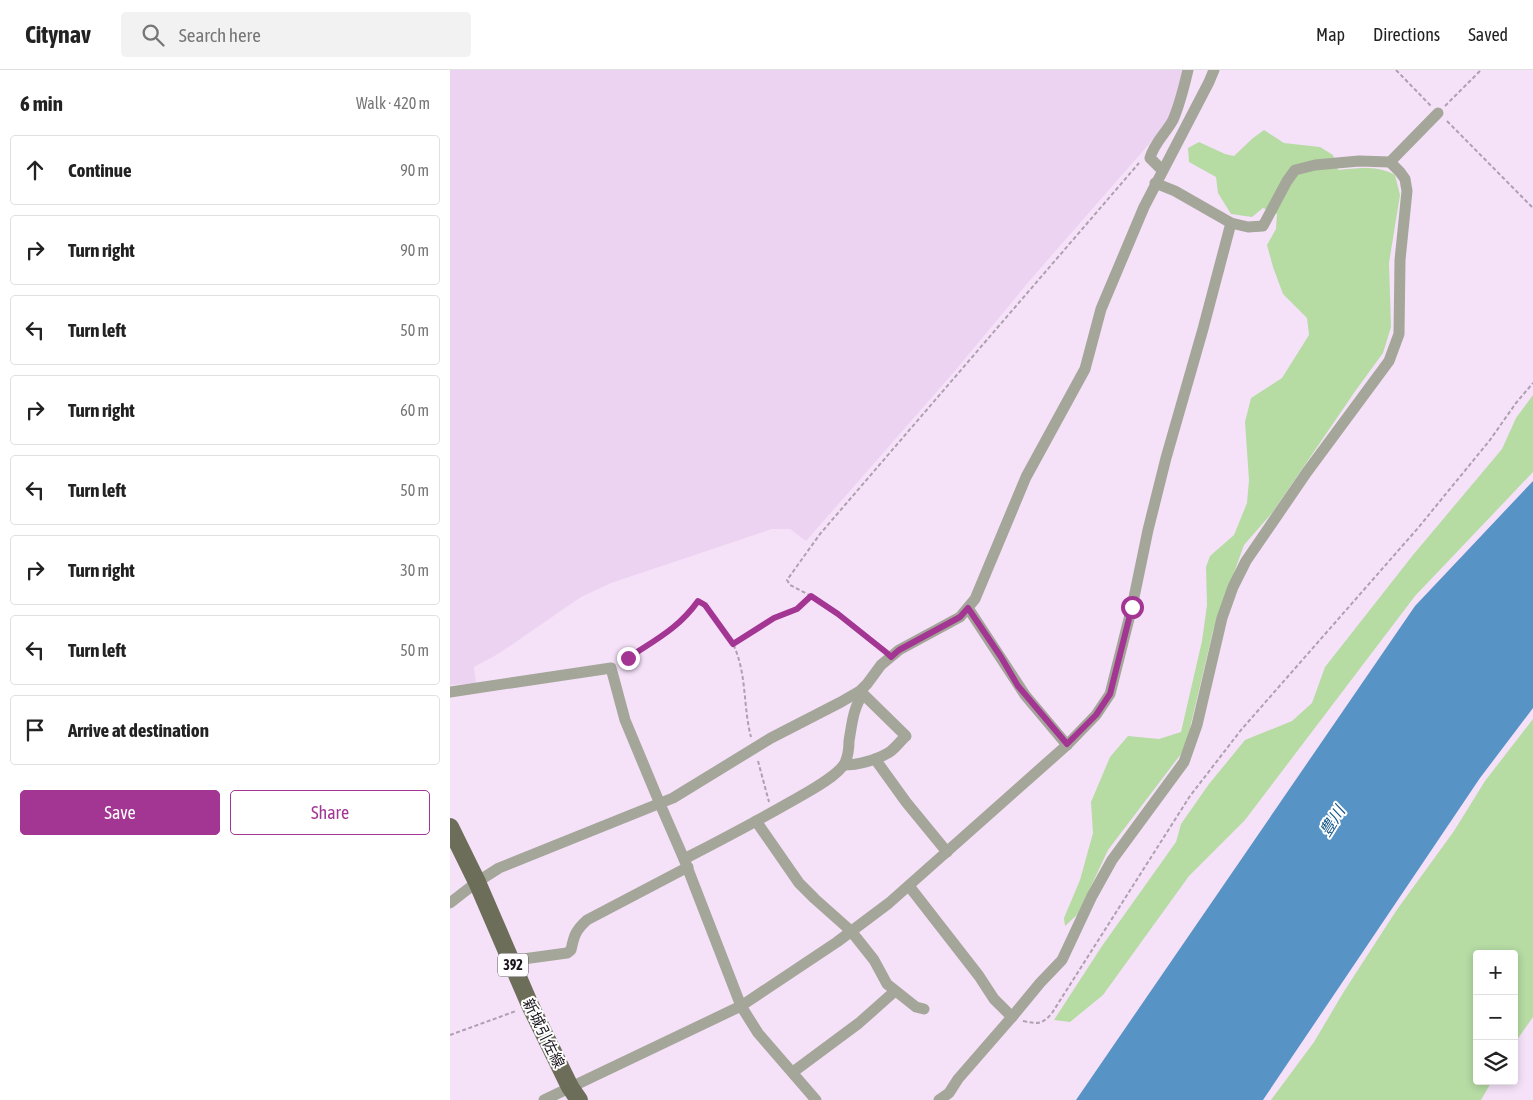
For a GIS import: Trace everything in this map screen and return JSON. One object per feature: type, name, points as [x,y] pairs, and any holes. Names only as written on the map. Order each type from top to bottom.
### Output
[{"type":"main road","name":"新城引佐線","points":[[450,827],[477,882],[530,1005],[574,1093]]},
{"type":"street","points":[[1162,170],[1150,158],[1152,151],[1172,122],[1178,108],[1188,70]]},
{"type":"street","points":[[512,963],[523,959],[567,953],[571,950],[574,934],[587,920],[820,785],[837,772],[844,764],[848,754],[852,718],[861,692],[881,665],[899,650],[960,617],[976,599],[1026,477],[1085,369],[1101,309],[1156,183],[1214,70]]},
{"type":"street","points":[[1390,162],[1438,113]]},
{"type":"street","points":[[939,1100],[949,1093],[958,1079],[1062,960],[1092,896],[1112,860],[1184,762],[1197,725],[1222,618],[1233,587],[1246,561],[1307,472],[1389,361],[1399,334],[1400,260],[1408,192],[1405,179],[1390,162],[1359,161],[1315,165],[1295,170],[1263,226],[1248,227],[1231,223],[1175,191],[1156,183]]},
{"type":"street","points":[[544,1100],[574,1093],[617,1066],[741,1006],[851,931],[909,886],[1067,744],[1096,715],[1110,694],[1166,458],[1231,223]]},
{"type":"street","points":[[968,608],[1018,686],[1067,744]]},
{"type":"street","points":[[450,692],[611,668],[625,720],[686,863],[741,1006],[758,1033],[816,1100]]},
{"type":"street","points":[[450,903],[499,868],[673,798],[754,747],[861,692]]},
{"type":"street","points":[[844,764],[851,765],[889,752],[906,736],[861,692]]},
{"type":"street","points":[[875,758],[906,802],[947,852]]},
{"type":"street","points":[[756,821],[799,883],[815,900],[851,931],[874,960],[887,984],[916,1007],[924,1009]]},
{"type":"street","points":[[909,886],[979,976],[994,999],[1012,1017]]},
{"type":"street","points":[[793,1072],[859,1023],[895,991]]},
{"type":"path","points":[[1396,70],[1533,208]]},
{"type":"path","points":[[1438,113],[1480,70]]},
{"type":"path","points":[[891,657],[838,614],[790,585],[787,580],[820,534],[1130,172],[1140,162],[1150,158]]},
{"type":"path","points":[[1012,1017],[1038,1024],[1046,1020],[1190,796],[1241,730],[1418,528],[1490,440],[1516,403],[1533,383]]},
{"type":"path","points":[[733,644],[774,618],[797,609],[811,596]]},
{"type":"path","points":[[611,668],[673,628],[688,615],[698,601],[705,605],[733,644],[742,672],[748,725],[772,812]]},
{"type":"path","points":[[450,1035],[530,1005]]},
{"type":"shaded area","points":[[450,70],[1183,70],[1174,107],[1163,128],[806,541],[790,529],[772,529],[611,583],[581,597],[498,654],[474,667],[476,683],[450,685]]},
{"type":"green space","points":[[1264,130],[1284,143],[1320,147],[1333,155],[1338,170],[1375,168],[1395,175],[1400,195],[1389,263],[1391,327],[1383,353],[1272,513],[1244,545],[1213,631],[1184,750],[1108,850],[1078,914],[1065,926],[1064,918],[1080,880],[1093,833],[1091,802],[1110,757],[1128,736],[1159,739],[1181,732],[1202,641],[1207,605],[1206,567],[1210,556],[1234,535],[1247,503],[1249,480],[1245,422],[1251,398],[1282,378],[1309,335],[1307,318],[1283,294],[1267,245],[1276,229],[1277,214],[1263,208],[1252,217],[1231,214],[1218,193],[1216,177],[1189,162],[1188,148],[1199,142],[1234,156]]},
{"type":"green space","points":[[1533,395],[1533,472],[1415,596],[1245,820],[1189,876],[1103,995],[1070,1022],[1054,1020],[1102,946],[1176,842],[1181,824],[1209,784],[1245,740],[1292,721],[1312,703],[1325,667],[1413,555],[1502,449],[1516,418]]},
{"type":"green space","points":[[1533,719],[1533,1017],[1518,1038],[1518,950],[1473,950],[1473,1085],[1490,1085],[1481,1100],[1271,1100],[1314,1042],[1396,911],[1454,831],[1485,781]]},
{"type":"water","name":"豊川","points":[[1533,481],[1533,708],[1480,778],[1263,1100],[1076,1100],[1415,606]]},
{"type":"route","points":[[628,658],[673,628],[688,615],[698,601],[705,605],[733,644],[774,618],[797,609],[811,596],[838,614],[891,657],[899,650],[960,617],[968,608],[1018,686],[1067,744],[1096,715],[1110,694],[1132,607]]}]
